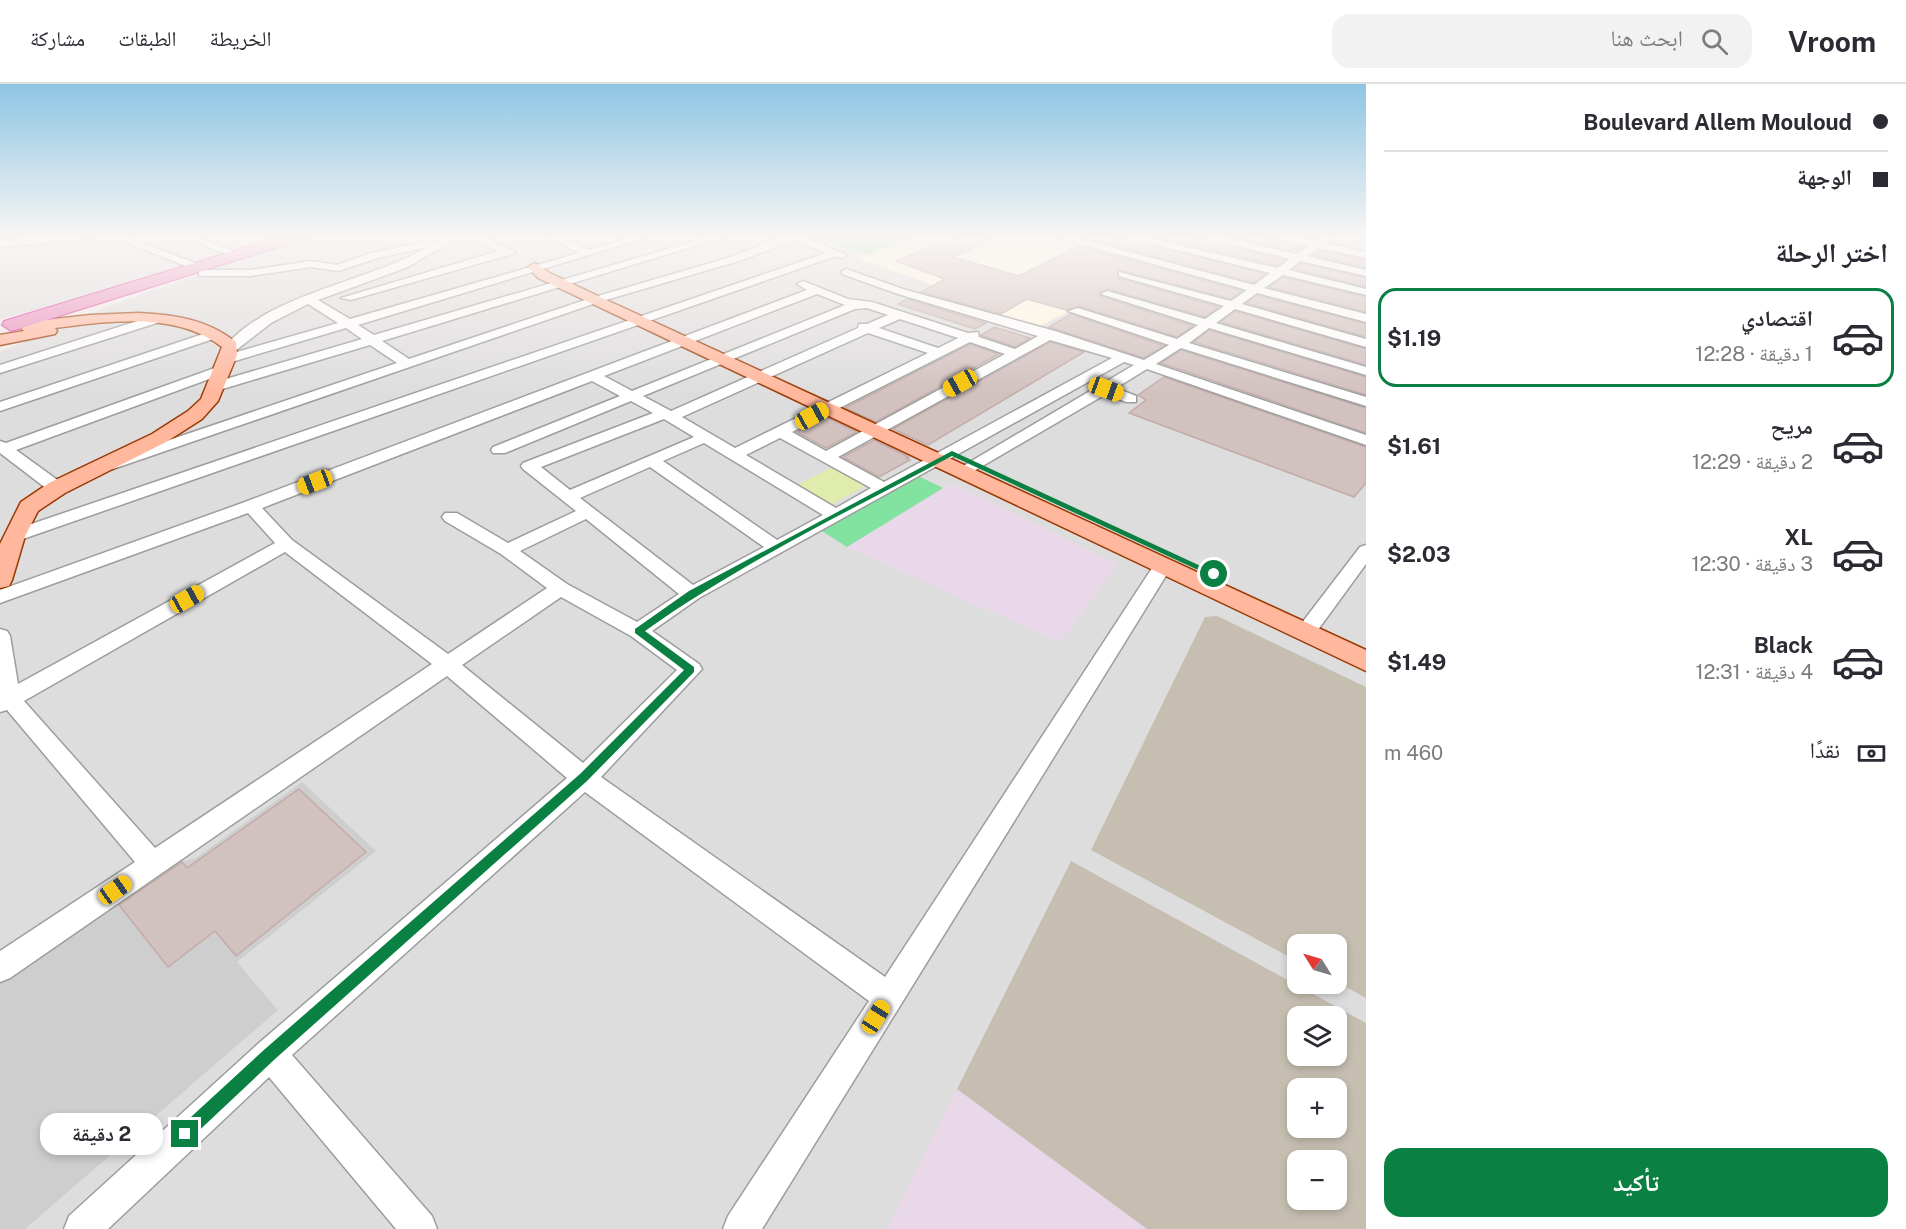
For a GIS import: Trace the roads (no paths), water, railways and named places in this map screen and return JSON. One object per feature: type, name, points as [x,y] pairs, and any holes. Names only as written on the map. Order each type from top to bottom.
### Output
[{"type":"highway","points":[[11,331],[146,288]]},
{"type":"highway","points":[[11,331],[83,311],[150,288]]},
{"type":"highway","points":[[83,311],[89,317],[103,321]]},
{"type":"main road","points":[[583,288],[1310,626],[1366,661]]},
{"type":"main road","points":[[0,580],[14,536],[29,507],[57,488],[159,438],[195,415],[209,401],[227,359],[216,334],[198,326],[156,319],[103,321],[11,331]]},
{"type":"main road","points":[[11,331],[128,320]]},
{"type":"main road","points":[[1310,626],[1366,641]]},
{"type":"street","points":[[227,359],[249,330],[308,300],[339,288]]},
{"type":"street","points":[[266,321],[397,288]]},
{"type":"street","points":[[2,448],[227,359],[346,322],[440,288]]},
{"type":"street","points":[[214,387],[548,288]]},
{"type":"street","points":[[90,472],[635,288]]},
{"type":"street","points":[[14,536],[732,288]]},
{"type":"street","points":[[0,597],[251,506],[811,288]]},
{"type":"street","points":[[813,288],[846,302],[868,304],[1015,352]]},
{"type":"street","points":[[887,288],[1051,334],[1366,440]]},
{"type":"street","points":[[1175,288],[1366,343]]},
{"type":"street","points":[[1351,288],[1366,292]]},
{"type":"street","points":[[969,467],[1106,389],[1179,344],[1257,289],[1366,318]]},
{"type":"street","points":[[1107,294],[1366,371]]},
{"type":"street","points":[[308,300],[322,306],[409,364]]},
{"type":"street","points":[[500,450],[853,306],[868,304]]},
{"type":"street","points":[[929,324],[955,307]]},
{"type":"street","points":[[1074,311],[1366,402]]},
{"type":"street","points":[[692,594],[529,466],[668,415],[766,375],[898,315]]},
{"type":"street","points":[[829,316],[937,352]]},
{"type":"street","points":[[0,369],[156,319]]},
{"type":"street","points":[[736,454],[782,433],[832,404],[1001,320]]},
{"type":"street","points":[[0,407],[216,334]]},
{"type":"street","points":[[826,457],[1051,334]]},
{"type":"street","points":[[638,631],[692,594],[838,516],[1123,357]]},
{"type":"street","points":[[592,375],[668,415],[838,516]]},
{"type":"street","points":[[1106,389],[1131,399]]},
{"type":"street","points":[[1062,390],[1088,399]]},
{"type":"street","points":[[782,433],[885,489]]},
{"type":"street","points":[[568,497],[706,437]]},
{"type":"street","points":[[2,448],[57,488]]},
{"type":"street","points":[[652,461],[777,548]]},
{"type":"street","points":[[251,506],[286,544],[447,664],[584,778],[888,997]]},
{"type":"street","points":[[507,550],[588,512]]},
{"type":"street","points":[[82,1229],[270,1054],[584,778],[691,669],[638,631],[560,588],[507,550],[451,517]]},
{"type":"street","points":[[5,701],[286,544]]},
{"type":"street","points":[[1310,626],[1366,550]]},
{"type":"street","points":[[741,1229],[1167,560]]},
{"type":"street","points":[[0,968],[560,588]]},
{"type":"street","points":[[0,636],[5,701],[153,864]]},
{"type":"street","points":[[270,1054],[418,1229]]}]
